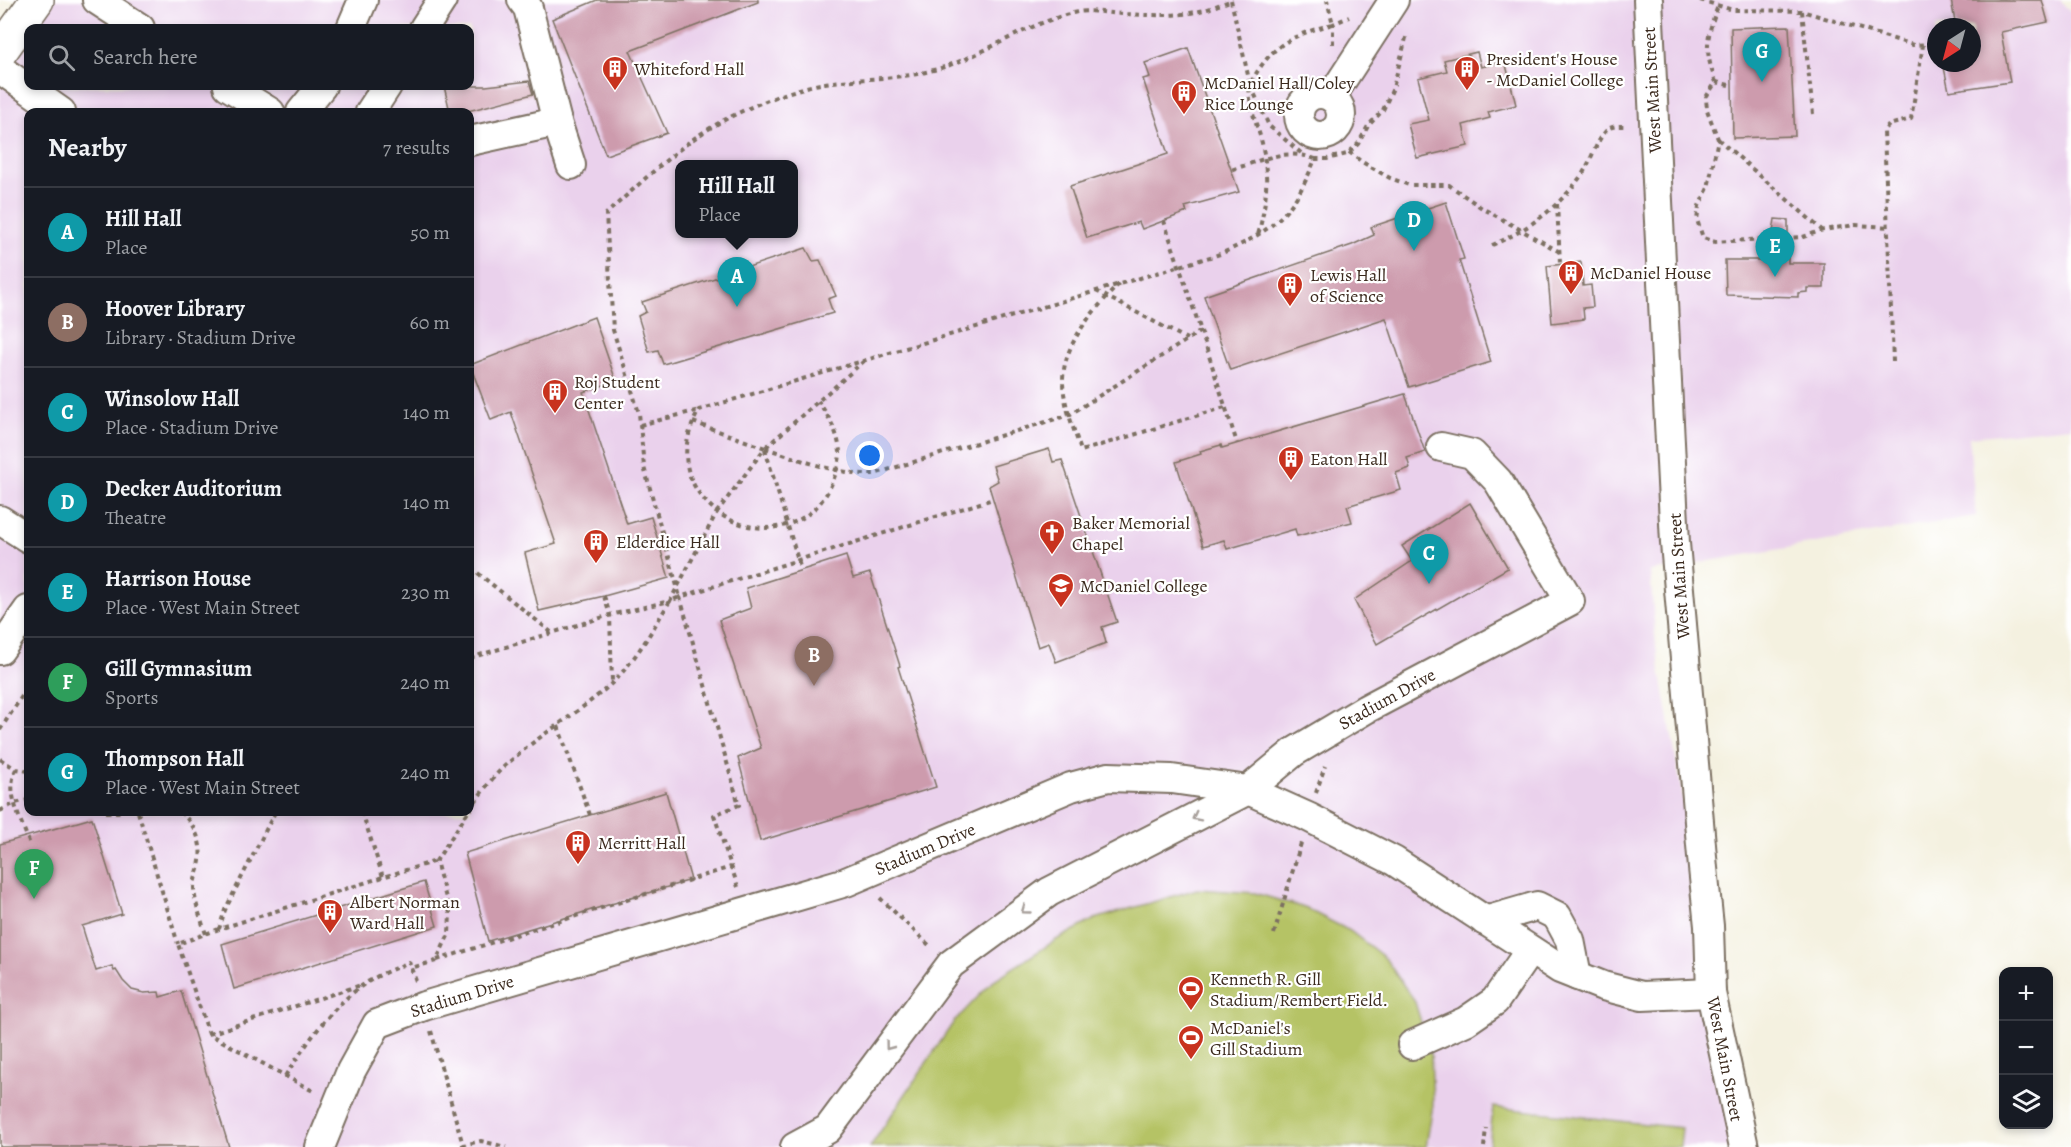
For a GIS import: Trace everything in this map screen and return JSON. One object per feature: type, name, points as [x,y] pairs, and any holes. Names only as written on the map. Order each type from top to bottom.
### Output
[{"type":"main road","points":[[0,52],[36,0]]},
{"type":"street","points":[[97,0],[134,24]]},
{"type":"street","points":[[353,24],[363,0]]},
{"type":"street","points":[[427,24],[442,0]]},
{"type":"street","points":[[522,0],[528,9],[557,122],[571,165]]},
{"type":"street","points":[[1331,97],[1394,0]]},
{"type":"street","name":"West Main Street","points":[[1648,0],[1675,543],[1709,926],[1711,993],[1744,1147]]},
{"type":"street","points":[[0,69],[24,86]]},
{"type":"street","points":[[30,90],[55,108]]},
{"type":"street","points":[[234,90],[264,108]]},
{"type":"street","points":[[304,108],[319,90]]},
{"type":"street","points":[[373,108],[384,90]]},
{"type":"street","points":[[474,140],[557,122]]},
{"type":"street","name":"Stadium Drive","points":[[320,1147],[351,1071],[377,1024],[424,1006],[846,882],[1071,787],[1107,777],[1172,779],[1248,790],[1294,752],[1357,714],[1570,601],[1497,480],[1472,454],[1441,447]]},
{"type":"street","points":[[0,520],[24,535]]},
{"type":"street","points":[[0,650],[24,615]]},
{"type":"street","points":[[795,1147],[828,1129],[951,964],[1049,892],[1248,790],[1308,817],[1394,861],[1560,969],[1603,987],[1642,996],[1711,993]]},
{"type":"street","points":[[1485,921],[1537,906],[1557,916],[1570,940],[1577,976]]},
{"type":"street","points":[[1412,1045],[1466,1021],[1495,1001],[1530,950]]},
{"type":"path","points":[[747,912],[714,815],[740,805],[644,467],[639,413],[613,330],[606,214],[693,139],[729,118],[804,88],[848,80],[930,71],[993,46],[1051,19],[1075,12],[1172,14],[1199,11],[1231,0],[1251,84],[1269,126],[1302,154]]},
{"type":"path","points":[[1257,236],[1267,192],[1265,159],[1248,97],[1251,84],[1257,72],[1276,48],[1299,35],[1333,24],[1327,0]]},
{"type":"path","points":[[1700,0],[1733,10],[1802,11],[1913,45],[1927,45]]},
{"type":"path","points":[[1716,82],[1708,63],[1707,45],[1711,24],[1719,6]]},
{"type":"path","points":[[1802,11],[1813,114]]},
{"type":"path","points":[[1231,170],[1289,153],[1302,154],[1315,159],[1339,157],[1349,152],[1386,104],[1409,27]]},
{"type":"path","points":[[1893,362],[1884,131],[1889,125],[1911,119],[1923,45]]},
{"type":"path","points":[[1716,82],[1729,85]]},
{"type":"path","points":[[1716,82],[1706,97],[1707,110],[1718,139],[1823,230]]},
{"type":"path","points":[[1492,245],[1521,231],[1557,204],[1583,173],[1604,133],[1612,127],[1627,126]]},
{"type":"path","points":[[1718,139],[1708,188],[1699,206],[1697,220],[1703,238],[1716,242],[1803,237],[1823,230],[1855,225],[1888,227]]},
{"type":"path","points":[[1349,152],[1390,178],[1409,185],[1449,185],[1482,208],[1560,252]]},
{"type":"path","points":[[640,425],[699,410],[1220,254],[1271,227],[1299,196],[1315,159]]},
{"type":"path","points":[[1557,204],[1560,263]]},
{"type":"path","points":[[1164,220],[1237,443]]},
{"type":"path","points":[[1119,283],[1089,317],[1065,364],[1063,382],[1070,415],[1082,451],[1225,407]]},
{"type":"path","points":[[1095,290],[1188,340]]},
{"type":"path","points":[[693,422],[837,471],[874,474],[1070,415],[1201,331]]},
{"type":"path","points":[[474,804],[483,789],[513,758],[612,683],[634,659],[670,602],[717,512],[765,448],[866,360]]},
{"type":"path","points":[[699,410],[693,422],[686,452],[688,468],[696,491],[717,512],[728,519],[742,525],[772,529],[800,520],[824,498],[837,471],[840,454],[837,438],[831,420],[818,401]]},
{"type":"path","points":[[765,448],[801,570]]},
{"type":"path","points":[[474,657],[610,615],[670,602],[993,499]]},
{"type":"path","points":[[474,570],[552,632]]},
{"type":"path","points":[[604,596],[610,615],[612,683]]},
{"type":"path","points":[[0,730],[24,693]]},
{"type":"path","points":[[558,726],[590,815]]},
{"type":"path","points":[[0,759],[16,769],[24,770]]},
{"type":"path","points":[[16,769],[11,784],[29,843]]},
{"type":"path","points":[[0,811],[24,801]]},
{"type":"path","points":[[139,816],[178,944],[209,1034],[336,1104]]},
{"type":"path","points":[[184,816],[194,828],[200,846],[194,887],[198,911],[206,934]]},
{"type":"path","points":[[219,929],[225,910],[273,816]]},
{"type":"path","points":[[363,816],[383,877]]},
{"type":"path","points":[[178,944],[436,861]]},
{"type":"path","points":[[436,961],[731,867]]},
{"type":"path","points":[[875,893],[934,950]]},
{"type":"path","points":[[209,1034],[364,984],[409,962],[411,968]]},
{"type":"path","points":[[285,1076],[328,1016],[364,984]]},
{"type":"path","points":[[1484,1147],[1486,1128]]},
{"type":"shaded area","name":"McDaniel College","points":[[52,0],[2060,0],[2071,13],[2071,427],[1969,437],[1976,516],[1650,571],[1656,647],[1745,1147],[0,1147],[0,75],[24,42],[24,90],[474,90],[474,24],[36,24]]},
{"type":"green space","name":"Kenneth R. Gill Stadium/Rembert Field.","points":[[1197,889],[1255,893],[1305,908],[1350,931],[1385,958],[1415,1002],[1431,1055],[1433,1105],[1426,1147],[870,1147],[953,1023],[994,980],[1056,940],[1095,919]]},
{"type":"green space","points":[[1493,1107],[1682,1128],[1680,1147],[1489,1147]]},
{"type":"building","name":"Whiteford Hall","points":[[597,0],[758,0],[758,2],[630,51],[667,133],[606,155],[552,19]]},
{"type":"building","points":[[1951,0],[2042,0],[2048,22],[2001,32],[2010,82],[1949,91],[1945,72],[1981,72],[1981,18],[1954,18]]},
{"type":"building","points":[[1789,26],[1795,136],[1733,138],[1731,28]]},
{"type":"building","name":"McDaniel Hall/Coley Rice Lounge","points":[[1188,48],[1239,192],[1185,207],[1187,212],[1142,229],[1139,222],[1087,238],[1070,186],[1168,154],[1143,79],[1150,77],[1145,63]]},
{"type":"building","name":"President's House - McDaniel College","points":[[1477,52],[1481,67],[1505,61],[1516,105],[1488,112],[1490,118],[1463,125],[1468,146],[1417,158],[1408,124],[1429,120],[1418,78],[1447,71],[1444,60]]},
{"type":"building","points":[[529,81],[533,94],[474,109],[449,108],[445,90],[474,90],[474,86]]},
{"type":"building","points":[[1446,202],[1464,259],[1459,260],[1491,362],[1409,387],[1386,318],[1230,370],[1204,296],[1352,245],[1374,235],[1371,227]]},
{"type":"building","points":[[1775,219],[1788,220],[1788,263],[1824,263],[1824,288],[1807,288],[1807,292],[1798,293],[1798,297],[1726,295],[1725,260],[1769,260]]},
{"type":"building","points":[[806,248],[813,261],[820,260],[836,296],[828,299],[833,313],[663,364],[658,350],[649,352],[638,316],[646,312],[642,302]]},
{"type":"building","name":"McDaniel House","points":[[1581,262],[1583,286],[1591,285],[1593,307],[1583,308],[1584,319],[1552,323],[1547,266]]},
{"type":"building","name":"Roj Student Center","points":[[594,317],[616,381],[583,392],[627,524],[651,517],[669,578],[539,611],[525,553],[556,544],[511,412],[491,420],[474,375],[474,363]]},
{"type":"building","name":"Eaton Hall","points":[[1405,394],[1425,452],[1407,458],[1410,468],[1396,473],[1401,490],[1347,506],[1352,522],[1297,536],[1295,529],[1227,549],[1224,540],[1203,546],[1176,462],[1201,454],[1200,451],[1221,445],[1222,448]]},
{"type":"building","name":"Baker Memorial Chapel","points":[[1049,449],[1053,462],[1062,460],[1117,622],[1102,627],[1106,643],[1056,662],[1049,643],[1038,647],[989,486],[998,481],[993,466]]},
{"type":"building","points":[[1470,503],[1508,568],[1377,644],[1354,600],[1412,561],[1402,546]]},
{"type":"building","points":[[846,556],[853,578],[870,573],[936,787],[760,841],[738,758],[761,748],[719,620],[751,608],[746,588]]},
{"type":"building","name":"Merritt Hall","points":[[666,792],[691,880],[488,941],[465,853]]},
{"type":"building","points":[[92,818],[122,914],[82,926],[96,971],[112,966],[132,990],[144,993],[159,992],[160,997],[181,991],[229,1147],[0,1147],[0,844]]},
{"type":"building","name":"Albert Norman Ward Hall","points":[[424,882],[437,926],[234,989],[222,944]]},
{"type":"place","name":"Thompson Hall","points":[[1762,82]]},
{"type":"place","name":"Whiteford Hall","points":[[615,92]]},
{"type":"place","name":"President's House - McDaniel College","points":[[1467,92]]},
{"type":"place","name":"McDaniel Hall/Coley Rice Lounge","points":[[1184,116]]},
{"type":"place","name":"Decker Auditorium","points":[[1414,251]]},
{"type":"place","name":"Harrison House","points":[[1775,277]]},
{"type":"place","name":"McDaniel House","points":[[1571,296]]},
{"type":"place","name":"Hill Hall","points":[[737,307]]},
{"type":"place","name":"Lewis Hall of Science","points":[[1290,308]]},
{"type":"place","name":"Roj Student Center","points":[[555,415]]},
{"type":"place","name":"Eaton Hall","points":[[1291,482]]},
{"type":"place","name":"Baker Memorial Chapel","points":[[1052,556]]},
{"type":"place","name":"Elderdice Hall","points":[[596,565]]},
{"type":"place","name":"Winsolow Hall","points":[[1429,584]]},
{"type":"place","name":"McDaniel College","points":[[1061,609]]},
{"type":"place","name":"Hoover Library","points":[[814,686]]},
{"type":"place","name":"Merritt Hall","points":[[578,866]]},
{"type":"place","name":"Gill Gymnasium","points":[[34,899]]},
{"type":"place","name":"Albert Norman Ward Hall","points":[[330,935]]},
{"type":"place","name":"Kenneth R. Gill Stadium/Rembert Field.","points":[[1191,1012]]},
{"type":"place","name":"McDaniel's Gill Stadium","points":[[1191,1061]]}]
